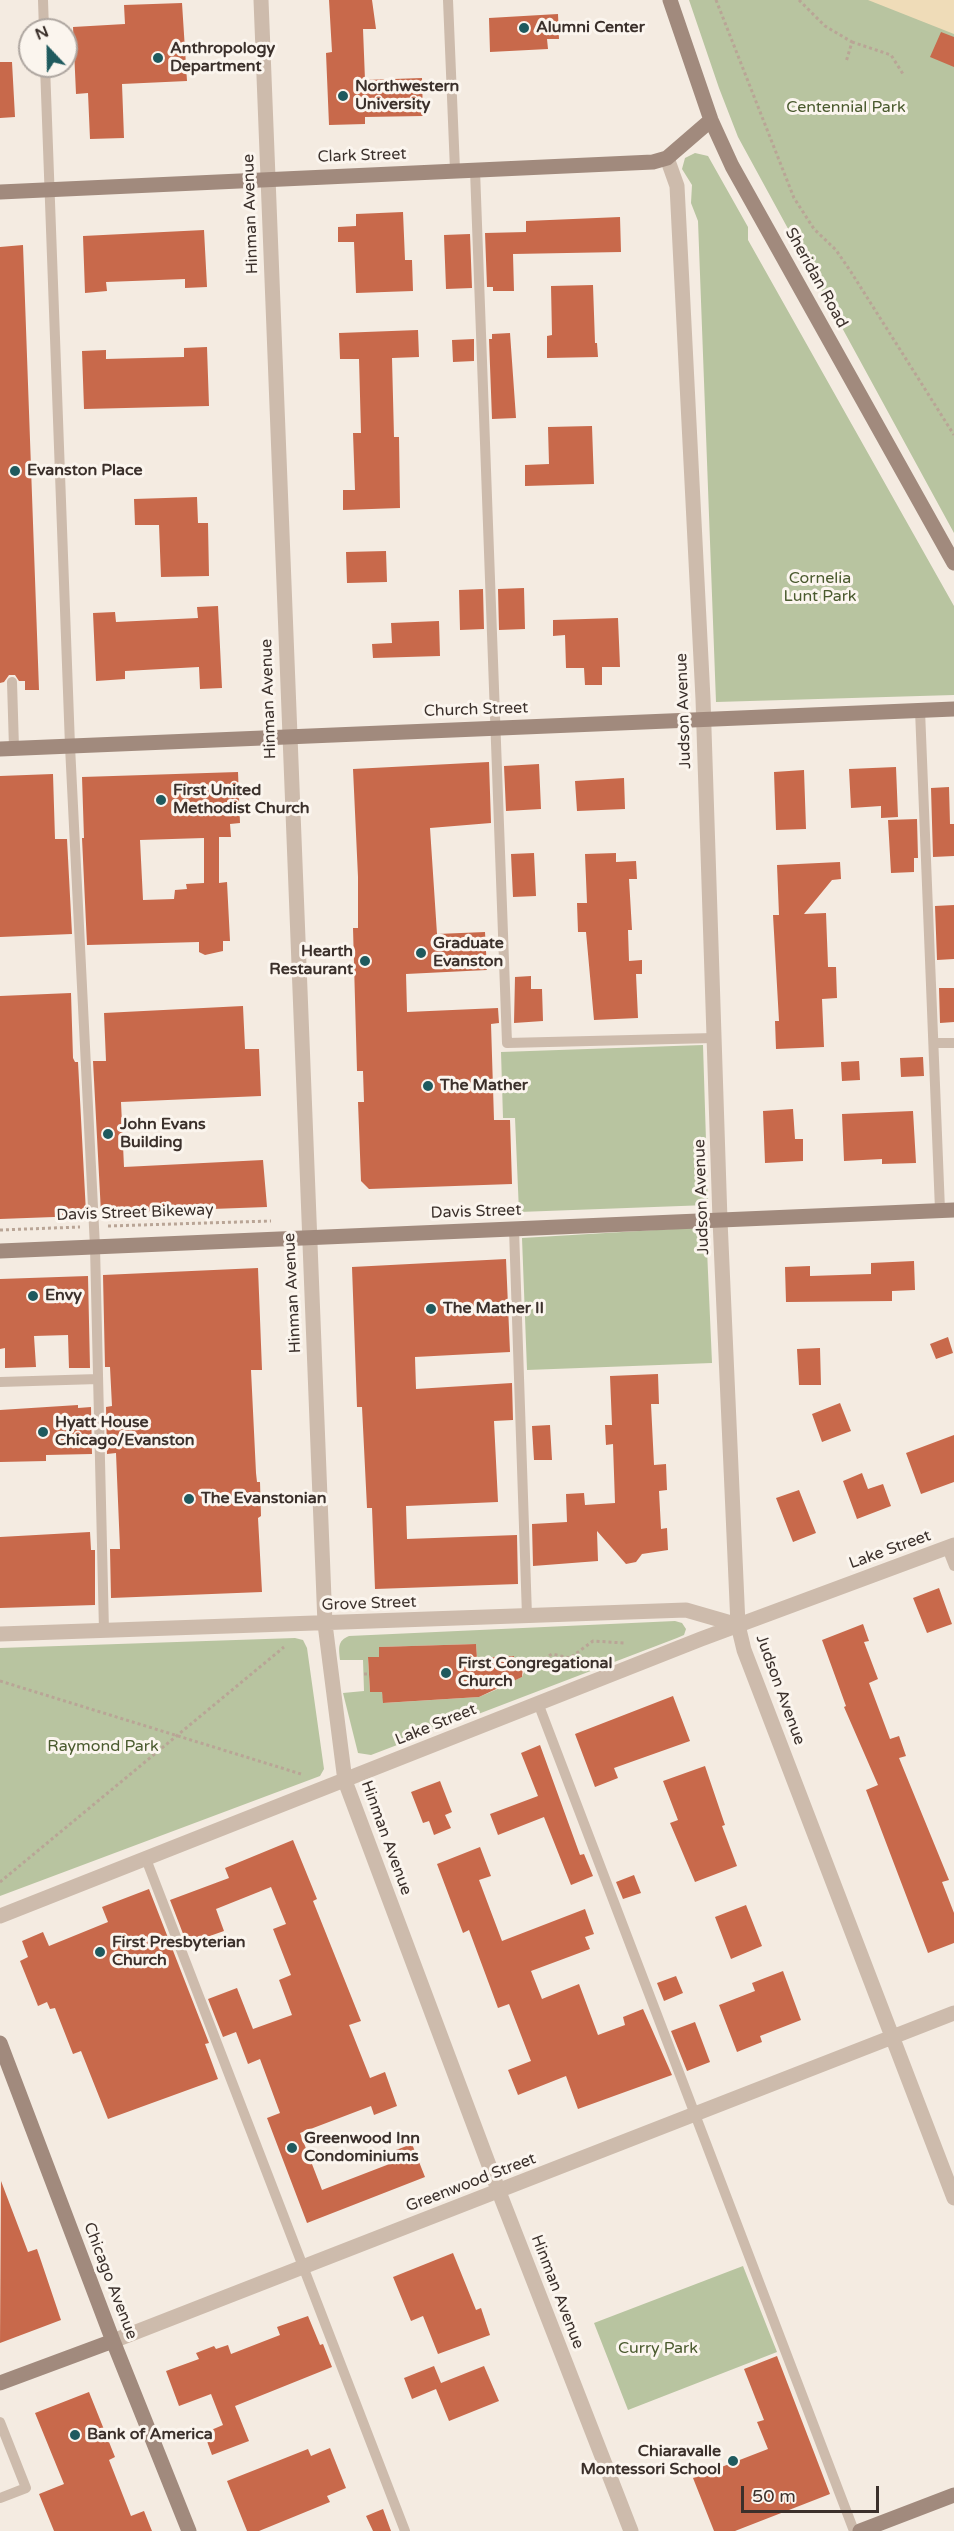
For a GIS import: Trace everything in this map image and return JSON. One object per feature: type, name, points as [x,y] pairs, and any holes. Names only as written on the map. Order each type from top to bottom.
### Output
[{"type":"street","name":"Hinman Avenue","points":[[261,0],[325,1624],[345,1781],[499,2192],[631,2531]]},
{"type":"street","name":"Sheridan Road","points":[[670,0],[711,120],[732,165],[954,563]]},
{"type":"street","points":[[667,158],[711,120]]},
{"type":"street","name":"Clark Street","points":[[0,192],[268,178],[641,163],[667,158]]},
{"type":"street","name":"Judson Avenue","points":[[667,158],[677,186],[702,718],[720,1220],[738,1625],[744,1650],[954,2198]]},
{"type":"street","name":"Church Street","points":[[7,749],[954,708]]},
{"type":"street","name":"Davis Street","points":[[0,1251],[947,1210]]},
{"type":"street","name":"Lake Street","points":[[0,1916],[537,1703],[951,1546]]},
{"type":"street","name":"Grove Street","points":[[0,1634],[686,1610],[738,1625]]},
{"type":"street","name":"Greenwood Street","points":[[0,2383],[499,2192],[954,2013]]},
{"type":"street","name":"Chicago Avenue","points":[[0,2043],[113,2341],[189,2531]]},
{"type":"street","points":[[860,2531],[954,2494]]},
{"type":"lane","points":[[43,0],[44,18]]},
{"type":"lane","points":[[448,0],[455,170]]},
{"type":"lane","points":[[45,78],[70,746],[94,1227],[104,1631]]},
{"type":"lane","points":[[475,170],[507,1043],[714,1038]]},
{"type":"lane","points":[[7,749],[12,682]]},
{"type":"lane","points":[[920,710],[934,1043],[947,1210]]},
{"type":"lane","points":[[934,1043],[954,1043]]},
{"type":"lane","points":[[514,1229],[527,1616]]},
{"type":"lane","points":[[0,1382],[98,1379]]},
{"type":"lane","points":[[951,1546],[954,1566]]},
{"type":"lane","points":[[537,1703],[854,2531]]},
{"type":"lane","points":[[146,1859],[405,2531]]},
{"type":"lane","points":[[0,2422],[2,2435],[26,2488],[0,2498]]},
{"type":"path","points":[[716,0],[794,198],[813,229],[836,249],[954,435]]},
{"type":"path","points":[[799,0],[825,26],[852,42],[891,55],[903,74]]},
{"type":"path","points":[[846,62],[852,42]]},
{"type":"path","name":"Davis Street Bikeway","points":[[0,1230],[271,1221]]},
{"type":"path","points":[[543,1659],[552,1654],[570,1658],[593,1641],[624,1643]]},
{"type":"path","points":[[0,1882],[284,1647]]},
{"type":"path","points":[[364,1674],[369,1674]]},
{"type":"path","points":[[0,1681],[301,1774]]},
{"type":"green space","name":"Centennial Park","points":[[689,0],[954,0],[954,533],[738,137]]},
{"type":"green space","name":"Cornelia Lunt Park","points":[[695,153],[708,156],[748,227],[748,240],[954,606],[954,695],[716,702],[698,221],[691,203],[692,185],[682,169],[685,158]]},
{"type":"green space","points":[[703,1045],[708,1205],[519,1212],[515,1118],[503,1118],[501,1052]]},
{"type":"green space","points":[[706,1227],[712,1363],[527,1370],[522,1238]]},
{"type":"green space","points":[[675,1621],[682,1623],[686,1629],[684,1635],[677,1638],[371,1755],[358,1753],[343,1693],[364,1691],[363,1660],[340,1660],[339,1648],[349,1636]],"holes":[[[476,1644],[477,1658],[513,1656],[514,1661],[521,1663],[524,1672],[514,1684],[501,1685],[500,1688],[479,1697],[384,1703],[382,1692],[370,1692],[368,1658],[379,1657],[379,1647]]]},
{"type":"green space","name":"Raymond Park","points":[[295,1638],[303,1640],[307,1648],[324,1769],[320,1776],[0,1896],[0,1648]]},
{"type":"green space","name":"Curry Park","points":[[743,2266],[777,2352],[628,2410],[594,2323]]},
{"type":"sand","points":[[868,0],[954,0],[954,34]]},
{"type":"building","points":[[329,0],[372,0],[376,29],[363,29],[365,80],[422,78],[423,116],[365,117],[365,124],[329,125],[326,53],[332,52]]},
{"type":"building","points":[[182,3],[187,81],[122,84],[124,138],[90,139],[88,93],[76,94],[78,27],[125,24],[124,5]]},
{"type":"building","name":"Alumni Center","points":[[558,14],[559,39],[547,39],[548,49],[490,52],[489,18]]},
{"type":"building","points":[[941,32],[954,37],[954,67],[930,57]]},
{"type":"building","points":[[0,62],[12,62],[15,117],[0,118]]},
{"type":"building","points":[[403,212],[405,260],[412,260],[413,291],[356,293],[354,242],[338,242],[338,227],[356,226],[356,214]]},
{"type":"building","points":[[620,217],[621,252],[513,254],[514,291],[493,291],[493,287],[487,287],[485,233],[526,232],[526,221]]},
{"type":"building","points":[[204,230],[207,287],[185,288],[185,279],[106,282],[107,291],[85,293],[83,236]]},
{"type":"building","points":[[470,234],[472,288],[446,289],[444,235]]},
{"type":"building","name":"Evanston Place","points":[[23,245],[39,690],[25,690],[25,681],[19,681],[15,675],[9,675],[4,682],[0,683],[0,247]]},
{"type":"building","points":[[593,285],[595,343],[597,343],[598,357],[547,358],[547,336],[552,335],[551,286]]},
{"type":"building","points":[[418,330],[419,357],[392,358],[394,437],[399,437],[400,508],[343,510],[343,490],[355,490],[353,433],[361,433],[359,359],[340,359],[339,333]]},
{"type":"building","points":[[510,333],[516,418],[492,419],[489,339],[492,339],[492,334]]},
{"type":"building","points":[[474,339],[474,361],[453,362],[452,340]]},
{"type":"building","points":[[207,347],[209,406],[84,409],[82,351],[106,350],[106,359],[184,357],[184,348]]},
{"type":"building","points":[[592,426],[594,484],[525,486],[525,465],[549,464],[548,427]]},
{"type":"building","points":[[197,497],[198,523],[208,523],[209,576],[161,577],[159,525],[135,525],[134,499]]},
{"type":"building","points":[[386,551],[387,582],[347,583],[346,552]]},
{"type":"building","points":[[524,588],[525,629],[499,630],[498,589]]},
{"type":"building","points":[[483,589],[484,629],[460,630],[459,590]]},
{"type":"building","points":[[218,606],[222,688],[200,689],[199,667],[125,671],[125,679],[96,681],[93,613],[115,612],[116,622],[198,618],[197,607]]},
{"type":"building","points":[[618,618],[620,667],[602,667],[602,685],[585,685],[584,668],[566,668],[565,635],[553,636],[553,620]]},
{"type":"building","points":[[439,621],[440,656],[373,658],[372,644],[392,643],[391,623]]},
{"type":"building","points":[[489,762],[491,823],[430,828],[437,934],[485,932],[487,970],[406,974],[407,1012],[498,1008],[499,1023],[491,1024],[494,1120],[510,1120],[512,1184],[369,1189],[361,1181],[358,1102],[364,1102],[363,1071],[357,1071],[353,928],[358,928],[358,877],[353,769]]},
{"type":"building","points":[[539,764],[541,809],[506,811],[504,766]]},
{"type":"building","points":[[896,767],[898,817],[881,818],[881,806],[851,808],[849,769]]},
{"type":"building","points":[[804,770],[806,829],[776,830],[774,772]]},
{"type":"building","points":[[238,772],[240,823],[230,824],[231,837],[219,837],[219,883],[227,882],[230,941],[223,941],[223,951],[205,955],[199,952],[199,942],[87,945],[82,838],[84,838],[82,777]],"holes":[[[204,838],[204,883],[186,884],[187,889],[175,890],[174,899],[143,900],[140,840]]]},
{"type":"building","points":[[53,774],[55,839],[67,839],[72,934],[0,937],[0,776]]},
{"type":"building","points":[[624,778],[625,809],[577,811],[575,781]]},
{"type":"building","points":[[949,787],[950,824],[954,824],[954,856],[933,857],[931,788]]},
{"type":"building","points":[[917,819],[918,858],[914,858],[914,872],[891,873],[888,820]]},
{"type":"building","points":[[534,853],[536,896],[513,897],[511,854]]},
{"type":"building","points":[[616,853],[616,862],[636,861],[637,879],[629,879],[632,930],[628,930],[629,961],[642,960],[642,974],[636,974],[638,1018],[594,1020],[586,932],[578,932],[577,903],[587,903],[585,854]]},
{"type":"building","points":[[840,862],[841,879],[832,880],[804,914],[826,913],[828,967],[836,967],[837,998],[822,999],[824,1047],[776,1049],[775,1021],[779,1021],[773,915],[779,915],[777,865]]},
{"type":"building","points":[[954,905],[954,959],[937,960],[935,906]]},
{"type":"building","points":[[531,976],[531,989],[542,989],[543,1021],[514,1023],[515,977]]},
{"type":"building","points":[[939,988],[954,988],[954,1022],[940,1023]]},
{"type":"building","points":[[71,993],[73,1058],[75,1062],[78,1062],[86,1213],[81,1213],[81,1216],[0,1219],[0,996]]},
{"type":"building","name":"John Evans Building","points":[[243,1006],[245,1049],[259,1049],[261,1096],[121,1102],[124,1167],[263,1160],[267,1207],[101,1213],[93,1061],[106,1061],[104,1013]]},
{"type":"building","points":[[923,1057],[924,1076],[901,1077],[900,1058]]},
{"type":"building","points":[[859,1061],[860,1080],[842,1081],[841,1062]]},
{"type":"building","points":[[793,1109],[795,1139],[803,1139],[803,1161],[765,1163],[763,1111]]},
{"type":"building","points":[[913,1111],[916,1163],[882,1164],[882,1159],[844,1161],[842,1114]]},
{"type":"building","points":[[506,1259],[510,1352],[415,1357],[416,1389],[512,1383],[513,1420],[494,1421],[498,1502],[406,1506],[407,1539],[517,1535],[518,1584],[375,1589],[372,1508],[367,1508],[362,1407],[357,1407],[352,1267]]},
{"type":"building","points":[[914,1261],[915,1290],[892,1291],[892,1301],[786,1302],[785,1267],[810,1266],[810,1276],[871,1274],[871,1263]]},
{"type":"building","points":[[258,1268],[262,1370],[251,1370],[256,1473],[257,1482],[260,1482],[261,1516],[258,1518],[262,1592],[111,1598],[110,1549],[120,1549],[116,1453],[107,1454],[106,1407],[112,1406],[110,1367],[105,1367],[103,1275]]},
{"type":"building","points":[[88,1276],[90,1368],[69,1368],[68,1335],[34,1336],[36,1367],[5,1368],[5,1348],[0,1349],[0,1279]]},
{"type":"building","points":[[948,1337],[953,1353],[936,1359],[930,1344]]},
{"type":"building","points":[[820,1348],[821,1385],[799,1385],[797,1349]]},
{"type":"building","points":[[658,1374],[659,1404],[651,1404],[654,1465],[666,1464],[667,1490],[659,1491],[661,1529],[667,1528],[668,1550],[642,1554],[636,1562],[626,1564],[597,1531],[598,1561],[533,1566],[532,1524],[567,1522],[566,1494],[584,1493],[585,1505],[615,1503],[613,1444],[606,1445],[605,1425],[612,1425],[610,1376]]},
{"type":"building","points":[[840,1403],[851,1431],[822,1442],[812,1414]]},
{"type":"building","name":"Hyatt House Chicago/Evanston","points":[[78,1405],[78,1408],[91,1407],[92,1454],[46,1455],[46,1461],[0,1462],[0,1410]]},
{"type":"building","points":[[550,1425],[552,1460],[534,1460],[532,1426]]},
{"type":"building","points":[[954,1435],[954,1482],[921,1494],[906,1453]]},
{"type":"building","points":[[862,1473],[868,1489],[883,1484],[891,1506],[857,1519],[843,1481]]},
{"type":"building","points":[[799,1490],[816,1533],[793,1542],[776,1498]]},
{"type":"building","points":[[90,1532],[91,1550],[95,1550],[95,1605],[0,1608],[0,1537]]},
{"type":"building","points":[[939,1588],[952,1624],[927,1633],[913,1598]]},
{"type":"building","points":[[863,1624],[869,1641],[864,1642],[878,1679],[869,1683],[890,1739],[899,1736],[906,1756],[899,1758],[949,1880],[942,1882],[954,1913],[954,1943],[928,1953],[866,1790],[878,1785],[844,1707],[846,1706],[822,1640]]},
{"type":"building","name":"First Congregational Church","points":[[476,1644],[477,1658],[514,1656],[514,1660],[523,1667],[522,1677],[479,1697],[383,1703],[382,1692],[370,1692],[368,1657],[379,1657],[379,1647]]},
{"type":"building","points":[[673,1696],[690,1741],[614,1768],[618,1778],[595,1787],[575,1734]]},
{"type":"building","points":[[540,1745],[580,1855],[584,1854],[593,1876],[571,1885],[544,1817],[498,1835],[490,1814],[538,1796],[521,1753]]},
{"type":"building","points":[[705,1766],[725,1825],[722,1826],[737,1866],[695,1882],[670,1823],[678,1820],[663,1781]]},
{"type":"building","points":[[440,1781],[452,1812],[445,1815],[451,1828],[434,1835],[429,1821],[423,1823],[411,1792]]},
{"type":"building","points":[[293,1840],[317,1899],[313,1901],[361,2021],[349,2025],[370,2078],[385,2072],[397,2106],[374,2115],[371,2106],[300,2133],[322,2190],[392,2163],[388,2153],[412,2144],[425,2177],[307,2223],[267,2118],[280,2113],[260,2059],[248,2064],[236,2032],[223,2037],[208,1999],[237,1988],[253,2029],[292,2015],[279,1980],[291,1975],[273,1929],[286,1924],[271,1887],[216,1909],[224,1931],[187,1944],[170,1900],[229,1878],[225,1868]]},
{"type":"building","points":[[480,1847],[491,1876],[479,1880],[502,1941],[585,1909],[594,1934],[585,1937],[590,1949],[531,1971],[542,1999],[579,1984],[598,2035],[625,2025],[623,2017],[643,2009],[672,2075],[578,2109],[566,2076],[518,2095],[508,2070],[531,2061],[509,2004],[498,2008],[469,1930],[463,1933],[437,1864]]},
{"type":"building","points":[[634,1875],[641,1893],[623,1899],[616,1882]]},
{"type":"building","points":[[149,1889],[209,2043],[205,2044],[218,2079],[108,2119],[81,2051],[73,2054],[55,2008],[50,2009],[47,2002],[38,2006],[20,1961],[28,1957],[22,1941],[43,1932],[49,1946],[108,1922],[102,1907]]},
{"type":"building","points":[[746,1905],[762,1946],[731,1959],[715,1917]]},
{"type":"building","points":[[783,1971],[801,2020],[760,2036],[762,2042],[737,2052],[719,2005],[755,1991],[752,1983]]},
{"type":"building","points":[[676,1976],[683,1993],[664,2001],[657,1983]]},
{"type":"building","points":[[695,2022],[710,2062],[687,2071],[671,2031]]},
{"type":"building","points":[[1,2181],[28,2252],[37,2249],[61,2320],[0,2343]]},
{"type":"building","points":[[453,2253],[476,2310],[481,2308],[490,2335],[438,2354],[423,2316],[411,2321],[393,2277]]},
{"type":"building","points":[[308,2316],[332,2367],[235,2406],[249,2441],[212,2455],[204,2433],[223,2425],[211,2394],[179,2406],[166,2371],[199,2359],[196,2353],[214,2346],[216,2349],[228,2345],[231,2354],[280,2335],[277,2327]]},
{"type":"building","name":"Chiaravalle Montessori School","points":[[777,2356],[830,2494],[735,2531],[714,2531],[693,2478],[768,2449],[757,2422],[764,2420],[744,2369]]},
{"type":"building","points":[[434,2366],[441,2383],[484,2366],[499,2401],[449,2421],[436,2389],[412,2399],[404,2378]]},
{"type":"building","points":[[89,2392],[115,2457],[109,2460],[131,2516],[144,2511],[152,2531],[54,2531],[39,2494],[64,2484],[35,2413]]},
{"type":"building","points":[[330,2448],[346,2488],[327,2496],[330,2502],[259,2531],[247,2531],[227,2481],[308,2449],[311,2456]]},
{"type":"building","points":[[383,2509],[391,2531],[373,2531],[366,2516]]},
{"type":"place","name":"Alumni Center","points":[[524,28]]},
{"type":"place","name":"Anthropology Department","points":[[158,58]]},
{"type":"place","name":"Northwestern University","points":[[343,96]]},
{"type":"place","name":"Evanston Place","points":[[15,471]]},
{"type":"place","name":"First United Methodist Church","points":[[161,800]]},
{"type":"place","name":"Graduate Evanston","points":[[421,953]]},
{"type":"place","name":"Hearth Restaurant","points":[[365,961]]},
{"type":"place","name":"The Mather","points":[[428,1086]]},
{"type":"place","name":"John Evans Building","points":[[108,1134]]},
{"type":"place","name":"Envy","points":[[33,1296]]},
{"type":"place","name":"The Mather II","points":[[431,1309]]},
{"type":"place","name":"Hyatt House Chicago/Evanston","points":[[43,1432]]},
{"type":"place","name":"The Evanstonian","points":[[189,1499]]},
{"type":"place","name":"First Congregational Church","points":[[446,1673]]},
{"type":"place","name":"First Presbyterian Church","points":[[100,1952]]},
{"type":"place","name":"Greenwood Inn Condominiums","points":[[292,2148]]},
{"type":"place","name":"Bank of America","points":[[75,2435]]},
{"type":"place","name":"Chiaravalle Montessori School","points":[[733,2461]]}]
